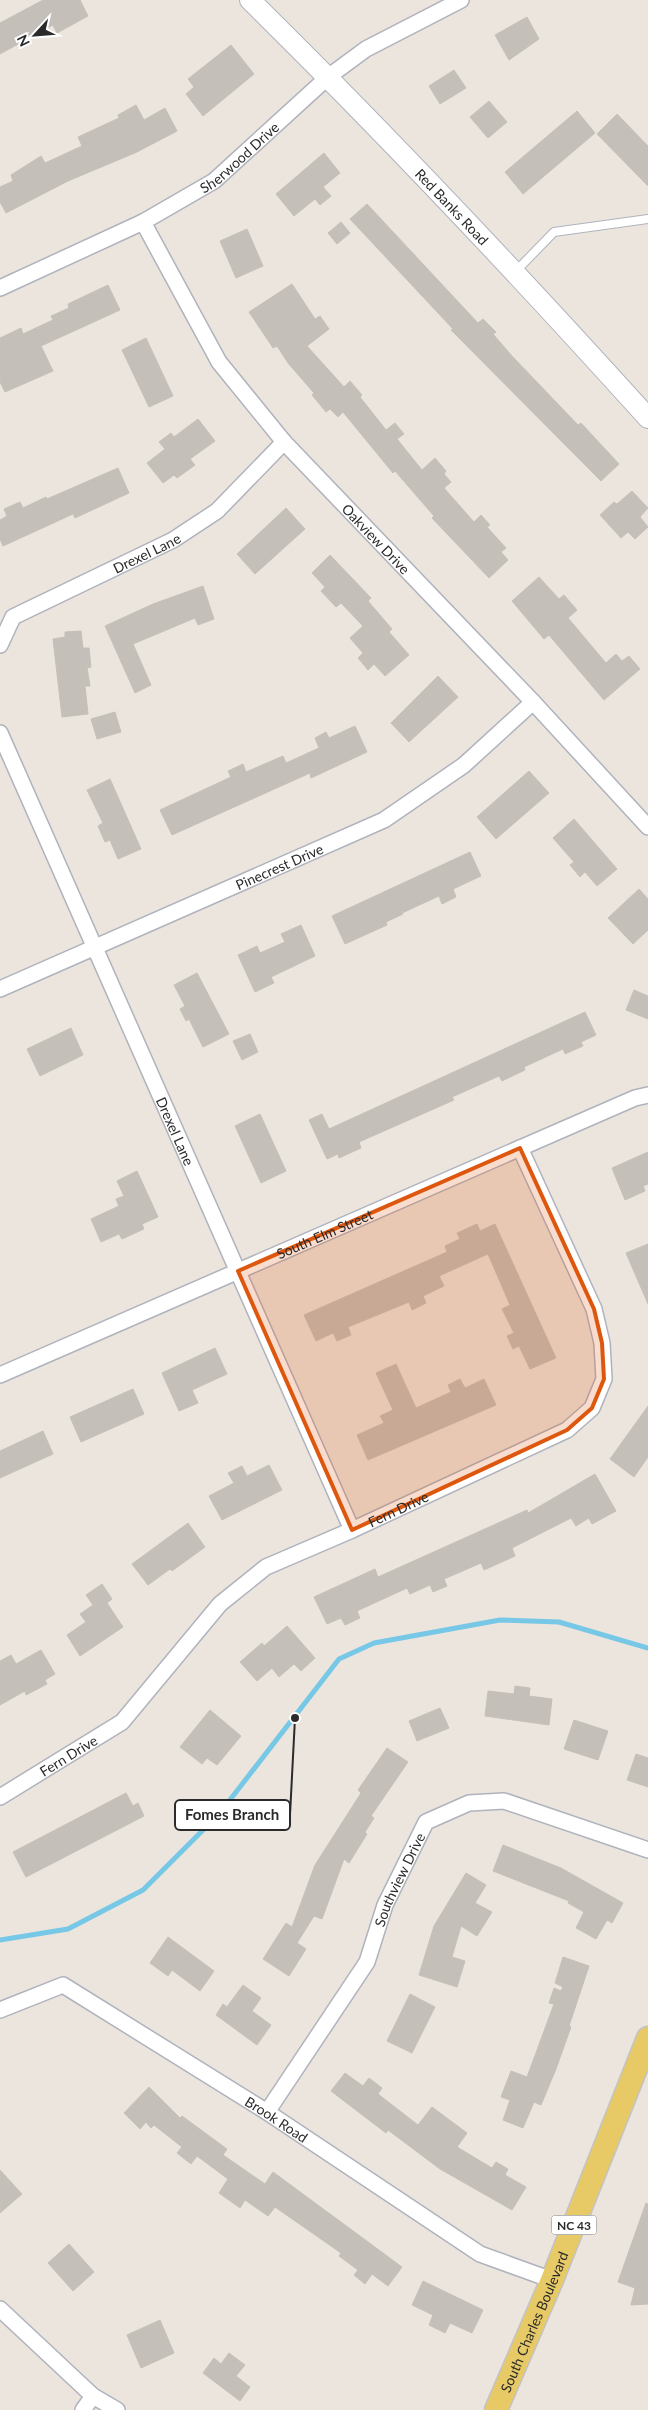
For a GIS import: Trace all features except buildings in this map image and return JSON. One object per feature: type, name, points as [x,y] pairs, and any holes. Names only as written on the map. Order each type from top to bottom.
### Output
[{"type":"main road","name":"South Charles Boulevard","points":[[496,2410],[552,2280],[648,2038]]},
{"type":"street","name":"Red Banks Road","points":[[250,0],[516,271],[648,418]]},
{"type":"street","name":"Sherwood Drive","points":[[0,288],[143,222],[214,181],[328,78],[366,49],[460,0]]},
{"type":"street","name":"Oakview Drive","points":[[143,222],[219,362],[284,442],[647,824]]},
{"type":"street","name":"Drexel Lane","points":[[0,644],[13,617],[173,540],[217,511],[284,442]]},
{"type":"street","name":"Pinecrest Drive","points":[[0,989],[384,820],[464,765],[533,702]]},
{"type":"street","name":"Drexel Lane","points":[[0,733],[352,1530]]},
{"type":"street","name":"South Elm Street","points":[[0,1375],[635,1098],[648,1095]]},
{"type":"street","name":"Fern Drive","points":[[0,1797],[122,1722],[220,1604],[266,1567],[352,1530],[567,1430],[592,1408],[604,1379],[602,1343],[594,1308],[520,1148]]},
{"type":"street","name":"Southview Drive","points":[[267,2112],[367,1962],[385,1905],[426,1822],[469,1803],[504,1801],[648,1850]]},
{"type":"street","name":"Brook Road","points":[[0,2010],[63,1985],[267,2112],[480,2254],[552,2280]]},
{"type":"street","points":[[0,2310],[93,2396],[117,2410]]},
{"type":"street","points":[[83,2410],[93,2396]]},
{"type":"lane","points":[[516,271],[554,232],[648,219]]},
{"type":"highlighted area","points":[[520,1148],[594,1309],[602,1343],[604,1379],[592,1408],[567,1430],[352,1530],[238,1271]]},
{"type":"waterway","points":[[0,1940],[68,1929],[143,1890],[219,1814],[339,1659],[374,1643],[500,1620],[559,1622],[648,1648]]},
{"type":"place","name":"Fomes Branch","points":[[295,1718]]}]
